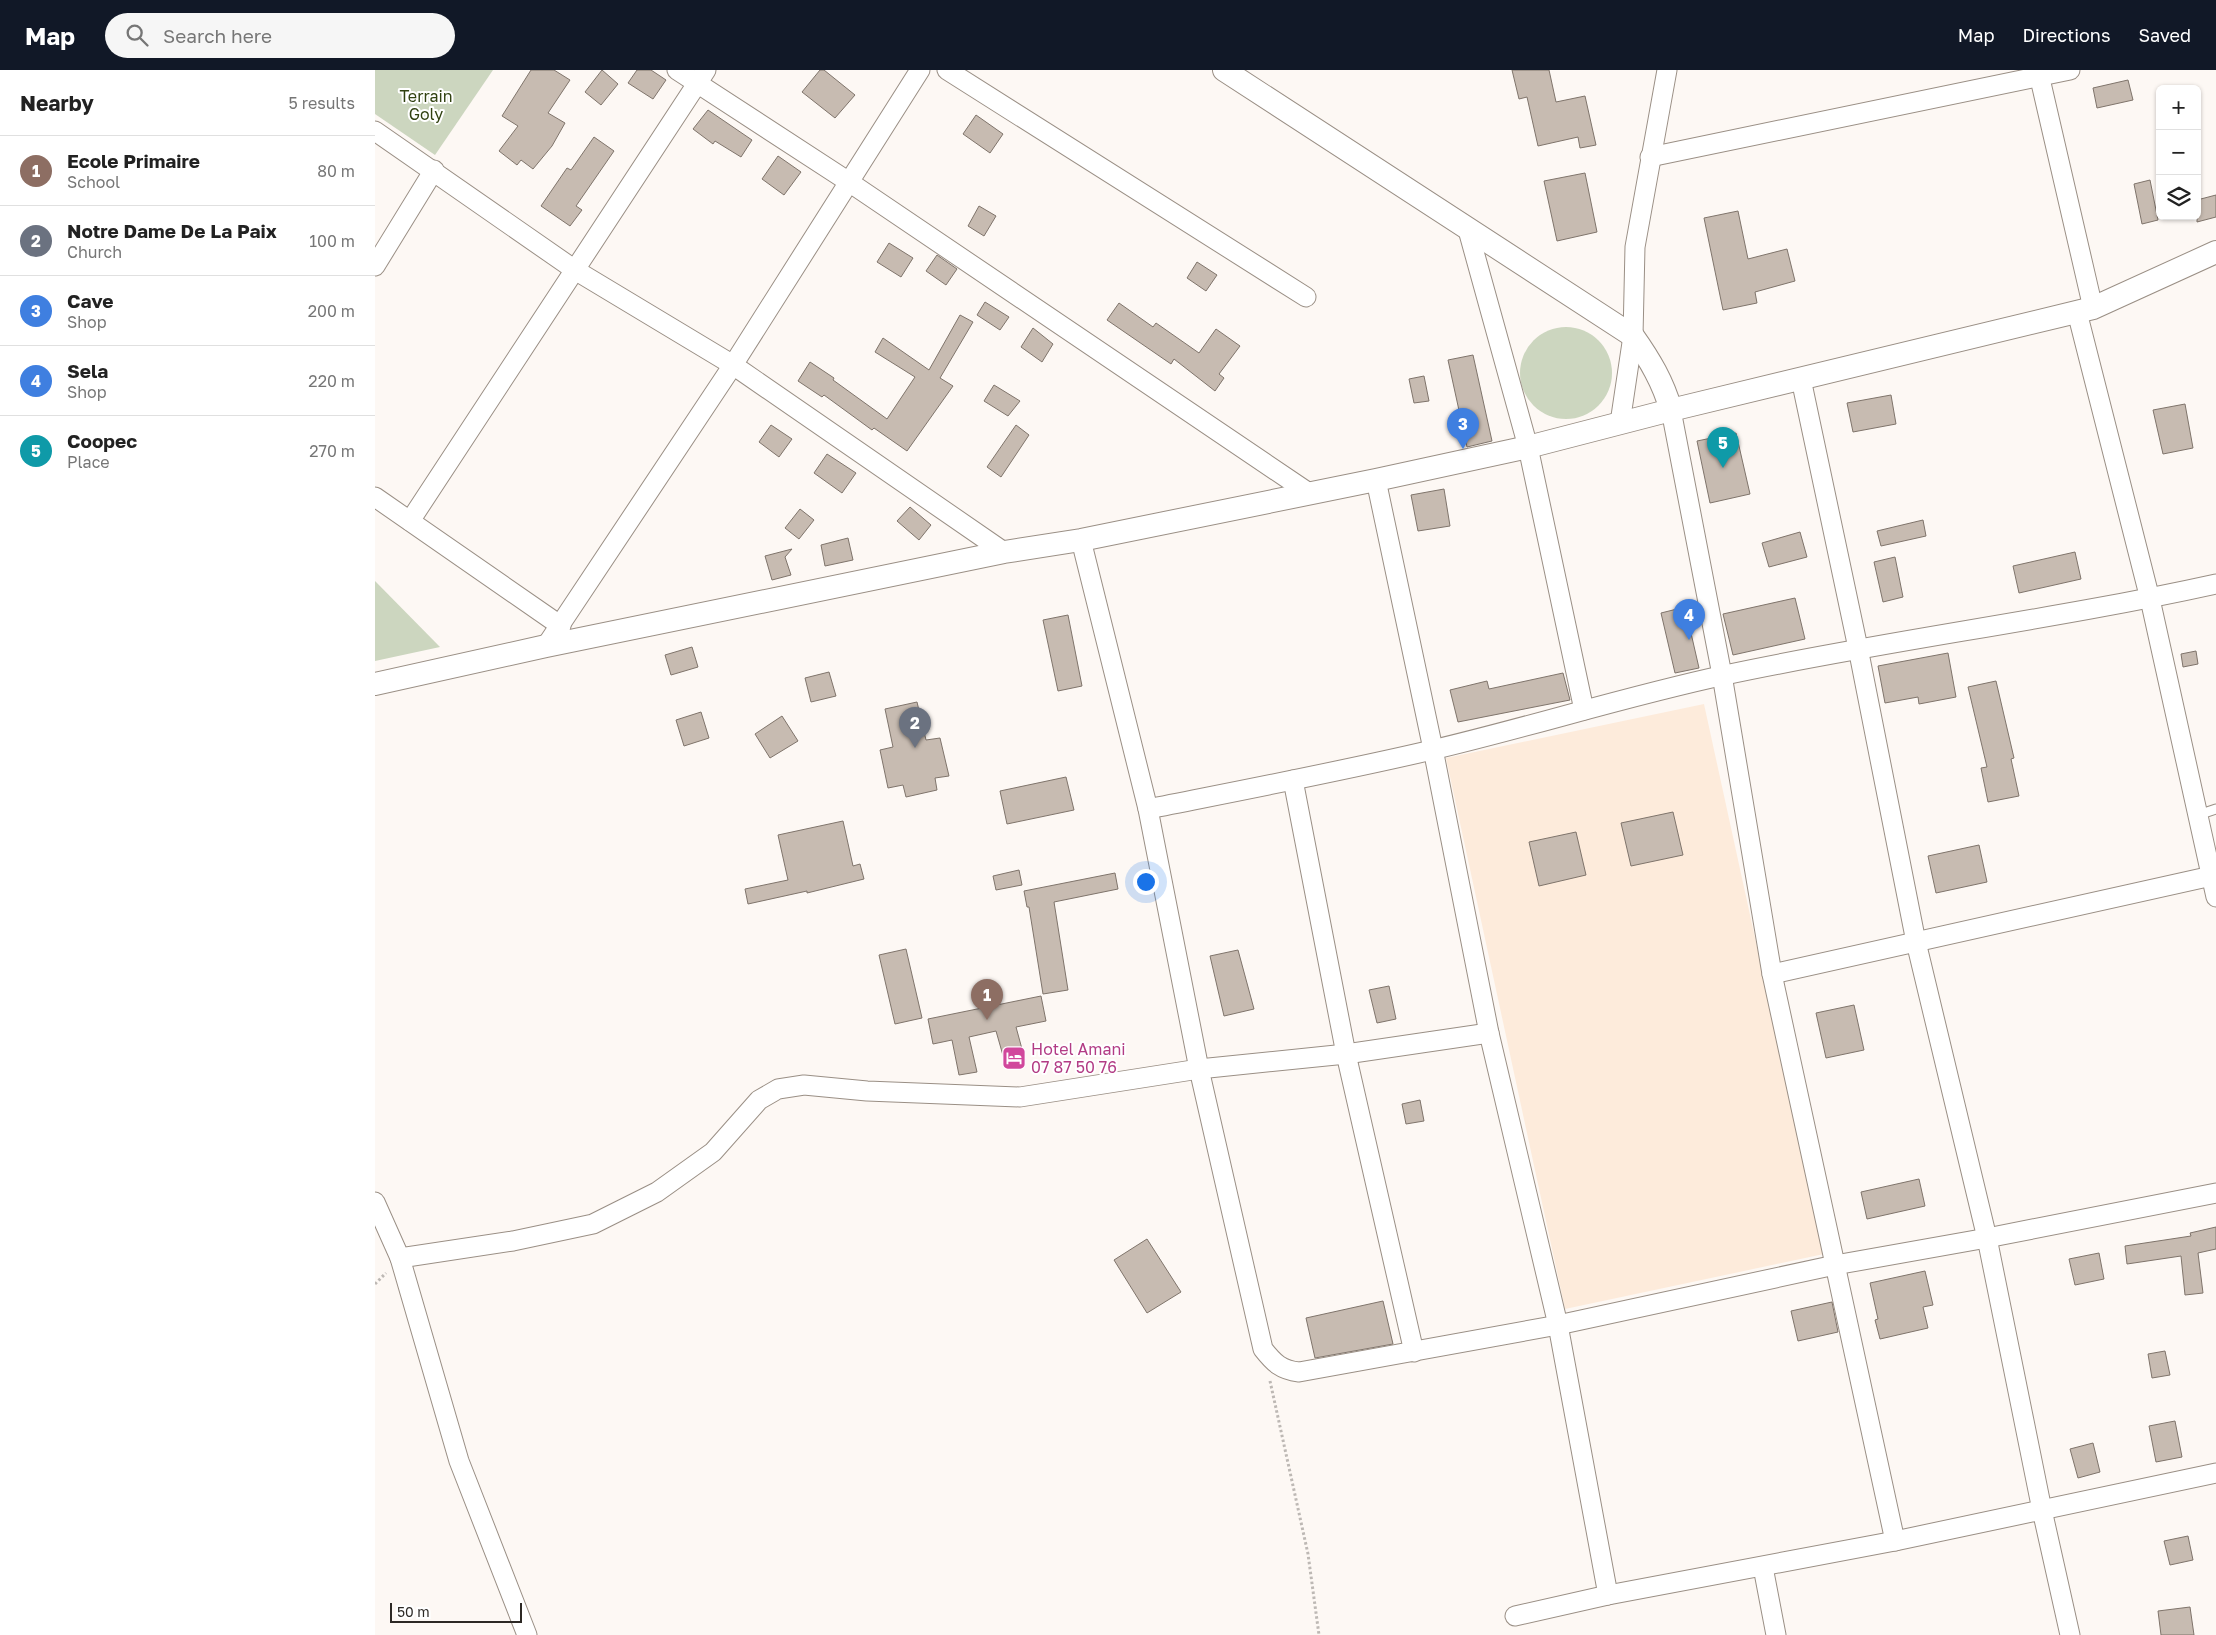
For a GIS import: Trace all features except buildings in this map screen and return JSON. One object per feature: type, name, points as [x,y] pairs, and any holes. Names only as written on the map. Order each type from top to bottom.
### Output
[{"type":"street","points":[[677,70],[702,77],[849,182],[1309,493]]},
{"type":"street","points":[[546,646],[733,366],[921,70]]},
{"type":"street","points":[[947,70],[1306,297]]},
{"type":"street","points":[[1224,70],[1633,336],[1648,357],[1664,387],[1671,410],[1722,676],[1772,974],[1895,1541]]},
{"type":"street","points":[[1620,423],[1633,336],[1635,247],[1667,70]]},
{"type":"street","points":[[1650,157],[2039,73],[2070,70]]},
{"type":"street","points":[[2039,73],[2085,310],[2198,816],[2214,875],[2216,896]]},
{"type":"street","points":[[410,521],[702,77]]},
{"type":"street","points":[[375,131],[434,170],[575,270],[733,366],[1004,552]]},
{"type":"street","points":[[375,266],[434,170]]},
{"type":"street","points":[[1468,230],[1528,447],[1584,710]]},
{"type":"street","points":[[375,684],[546,646],[1004,552],[1081,540],[1528,447],[1671,410],[2085,310],[2216,252]]},
{"type":"street","points":[[1801,379],[1858,648],[1916,942],[1987,1238],[2041,1510],[2070,1635]]},
{"type":"street","points":[[1376,480],[1433,749],[1489,1033],[1558,1324],[1608,1596]]},
{"type":"street","points":[[375,497],[561,626]]},
{"type":"street","points":[[1081,540],[1148,809],[1199,1069],[1263,1349],[1275,1365],[1287,1371],[1299,1372],[1414,1352],[1558,1324],[1835,1265],[1987,1238],[2216,1193]]},
{"type":"street","points":[[1148,809],[1433,749],[1722,676],[1858,648],[2150,599],[2216,584]]},
{"type":"street","points":[[1293,780],[1346,1054],[1414,1352]]},
{"type":"street","points":[[1772,974],[2214,875]]},
{"type":"street","points":[[400,1258],[513,1241],[593,1224],[657,1192],[713,1152],[759,1100],[778,1089],[804,1085],[867,1091],[1020,1097],[1199,1069],[1346,1054],[1489,1033]]},
{"type":"street","points":[[375,1202],[400,1258],[459,1461],[527,1635]]},
{"type":"street","points":[[1515,1616],[1608,1596],[1895,1541],[2216,1473]]},
{"type":"street","points":[[1763,1567],[1776,1635]]},
{"type":"lane","points":[[2198,816],[2216,809]]},
{"type":"path","points":[[1263,1349],[1307,1554],[1319,1635]]},
{"type":"shaded area","points":[[1704,704],[1824,1254],[1565,1309],[1446,758]]},
{"type":"green space","name":"Terrain Goly","points":[[375,70],[493,70],[435,155],[375,114]]},
{"type":"green space","points":[[1566,327],[1584,331],[1598,341],[1608,355],[1612,373],[1608,391],[1598,405],[1584,415],[1566,419],[1548,415],[1534,405],[1524,391],[1520,373],[1524,355],[1534,341],[1548,331]]},
{"type":"green space","points":[[375,581],[440,647],[375,661]]},
{"type":"place","name":"Cave","points":[[1463,449]]},
{"type":"place","name":"Coopec","points":[[1723,468]]},
{"type":"place","name":"Sela","points":[[1689,640]]},
{"type":"place","name":"Notre Dame De La Paix","points":[[915,748]]},
{"type":"place","name":"Ecole Primaire","points":[[987,1020]]},
{"type":"place","name":"Hotel Amani 07 87 50 76","points":[[1014,1058]]}]
